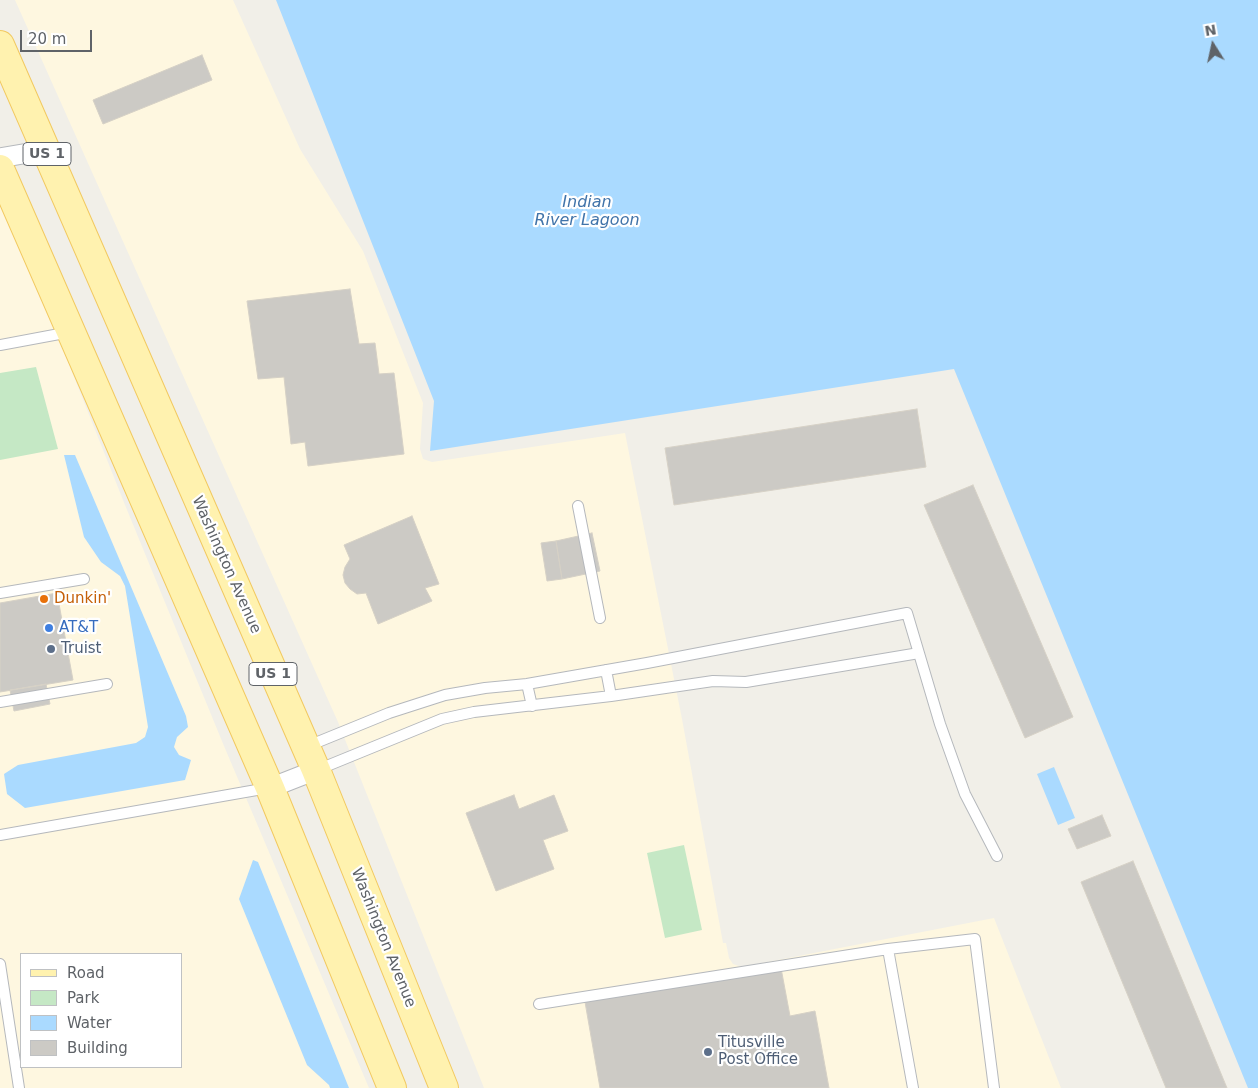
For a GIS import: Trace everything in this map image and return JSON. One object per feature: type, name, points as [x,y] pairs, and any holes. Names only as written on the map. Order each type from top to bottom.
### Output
[{"type":"main road","name":"Washington Avenue","points":[[0,45],[311,759],[444,1088]]},
{"type":"main road","name":"US 1","points":[[0,168],[270,788],[392,1088]]},
{"type":"street","points":[[0,158],[46,150]]},
{"type":"street","points":[[270,788],[311,759]]},
{"type":"lane","points":[[0,344],[71,332]]},
{"type":"lane","points":[[578,506],[600,618]]},
{"type":"lane","points":[[0,594],[84,579]]},
{"type":"lane","points":[[311,759],[334,734],[389,713],[445,695],[485,688],[527,684],[606,670],[907,613],[940,724],[965,794],[997,856]]},
{"type":"lane","points":[[311,759],[442,719],[474,712],[610,696],[713,681],[746,682],[919,652]]},
{"type":"lane","points":[[606,670],[610,696]]},
{"type":"lane","points":[[0,702],[107,684]]},
{"type":"lane","points":[[527,684],[532,706]]},
{"type":"lane","points":[[0,835],[270,788]]},
{"type":"lane","points":[[539,1004],[888,949],[974,939],[994,1088]]},
{"type":"lane","points":[[888,949],[914,1088]]},
{"type":"lane","points":[[0,964],[19,1088]]},
{"type":"shaded area","points":[[15,0],[233,0],[300,149],[363,251],[423,403],[420,449],[423,459],[432,462],[625,433],[682,719],[723,943],[726,943],[729,958],[733,964],[742,967],[994,918],[1061,1088],[484,1088],[338,722]]},
{"type":"shaded area","points":[[0,191],[125,505],[224,746],[369,1088],[0,1088]]},
{"type":"green space","points":[[36,367],[58,449],[0,460],[0,373]]},
{"type":"green space","points":[[684,845],[702,930],[665,938],[647,853]]},
{"type":"water","name":"Indian River Lagoon","points":[[276,0],[1258,0],[1258,1088],[1248,1088],[954,369],[430,451],[434,401]]},
{"type":"water","points":[[64,455],[75,455],[186,716],[188,727],[177,737],[174,747],[179,755],[191,760],[185,780],[25,808],[7,794],[4,774],[18,765],[136,743],[145,737],[148,727],[125,586],[120,576],[101,562],[84,537]]},
{"type":"water","points":[[1054,767],[1075,818],[1058,825],[1037,774]]},
{"type":"water","points":[[253,860],[258,862],[349,1088],[330,1088],[307,1065],[239,899]]},
{"type":"building","points":[[202,55],[212,80],[103,124],[93,100]]},
{"type":"building","points":[[350,289],[359,344],[375,343],[379,374],[394,373],[404,454],[308,466],[305,442],[291,444],[284,377],[258,379],[247,301]]},
{"type":"building","points":[[917,409],[926,467],[674,505],[665,448]]},
{"type":"building","points":[[973,485],[1073,717],[1025,738],[924,505]]},
{"type":"building","points":[[412,516],[439,584],[425,588],[432,601],[378,624],[366,593],[357,594],[345,583],[343,575],[350,559],[344,545]]},
{"type":"building","points":[[592,533],[600,571],[562,579],[556,541]]},
{"type":"building","points":[[556,541],[562,579],[547,581],[541,543]]},
{"type":"building","points":[[57,593],[73,680],[0,692],[0,603]]},
{"type":"building","points":[[46,684],[50,704],[14,711],[10,690]]},
{"type":"building","points":[[514,795],[519,809],[554,795],[568,831],[543,840],[554,869],[496,891],[466,813]]},
{"type":"building","points":[[1102,815],[1111,836],[1077,849],[1068,829]]},
{"type":"building","points":[[1133,861],[1227,1088],[1166,1088],[1081,882]]},
{"type":"building","name":"Titusville Post Office","points":[[781,968],[790,1016],[815,1011],[829,1088],[600,1088],[585,1002]]},
{"type":"place","name":"Dunkin'","points":[[44,599]]},
{"type":"place","name":"AT&T","points":[[49,628]]},
{"type":"place","name":"Truist","points":[[51,649]]},
{"type":"place","name":"Titusville Post Office","points":[[708,1052]]}]
